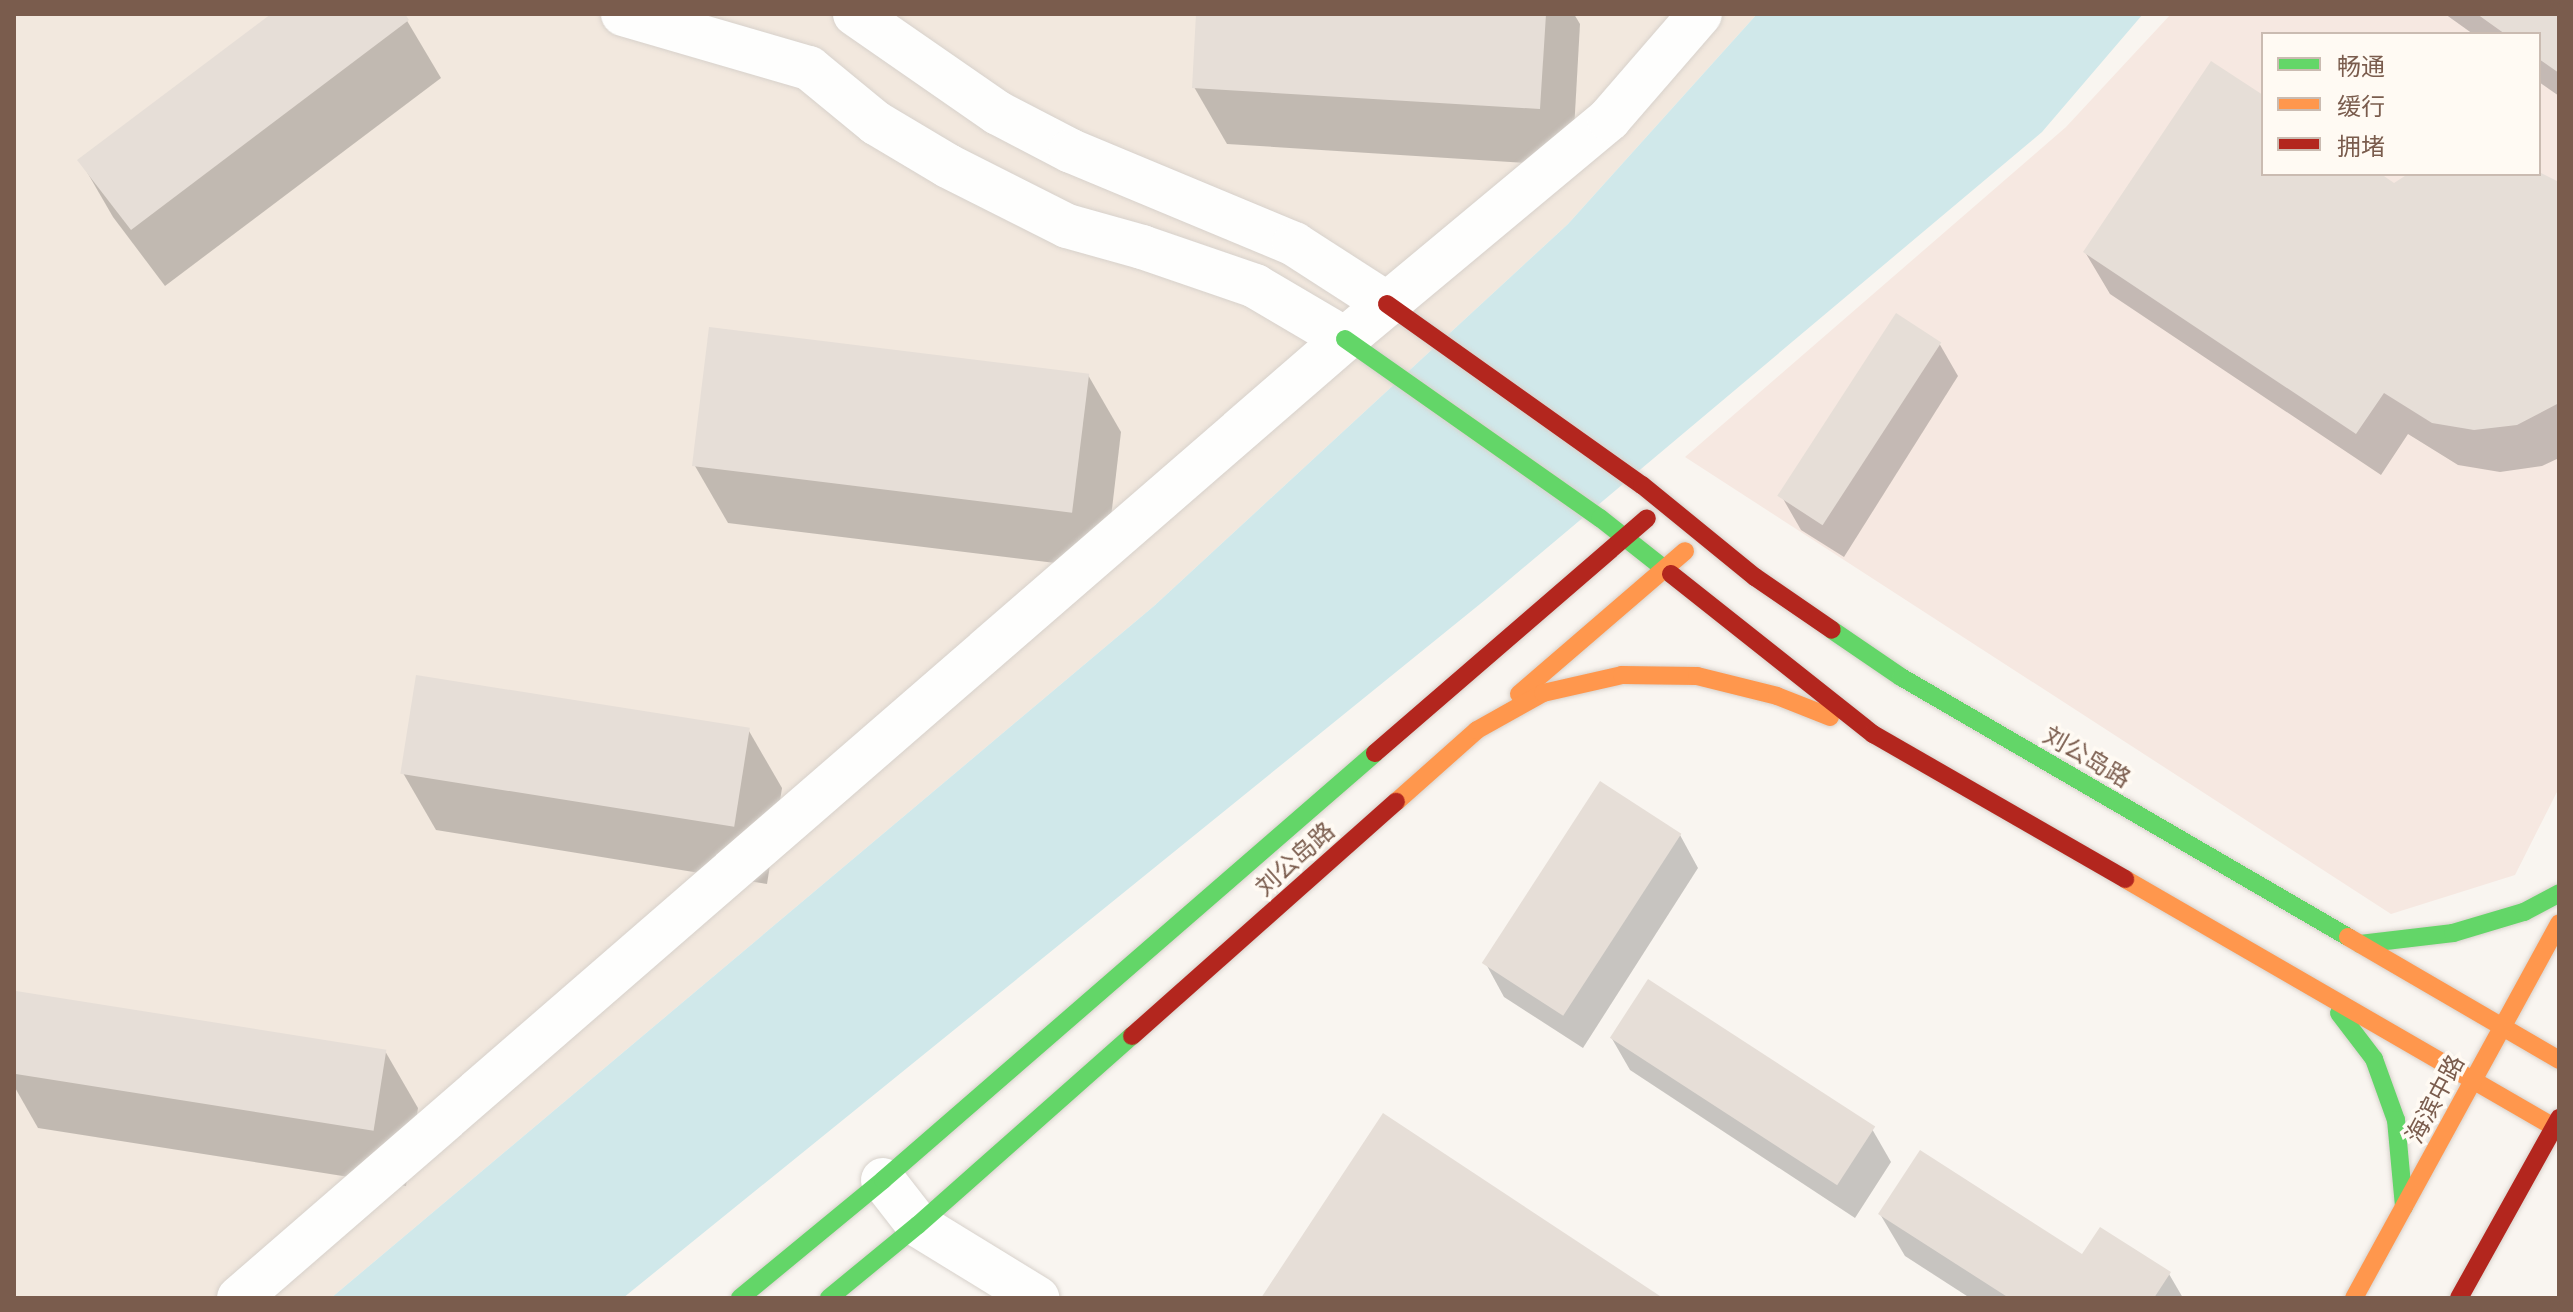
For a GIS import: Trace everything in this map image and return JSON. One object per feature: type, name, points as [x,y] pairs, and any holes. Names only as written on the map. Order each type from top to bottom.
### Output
[{"type":"main road","name":"刘公岛路","points":[[1387,304],[1642,485],[1755,577],[1901,677],[2559,1060]]},
{"type":"main road","name":"刘公岛路","points":[[1345,339],[1600,518],[1873,734],[2473,1082],[2557,1125]]},
{"type":"main road","name":"刘公岛路","points":[[740,1298],[883,1180],[1664,503]]},
{"type":"main road","points":[[1477,730],[1703,535]]},
{"type":"main road","name":"刘公岛路","points":[[829,1298],[918,1225],[1477,730],[1543,693],[1622,675],[1697,676],[1777,696],[1873,734]]},
{"type":"main road","points":[[2360,944],[2453,933],[2524,912],[2559,893]]},
{"type":"main road","name":"海滨中路","points":[[2354,1298],[2559,923]]},
{"type":"main road","points":[[2328,998],[2374,1059],[2396,1120],[2404,1207]]},
{"type":"main road","points":[[2459,1298],[2557,1125]]},
{"type":"street","points":[[623,14],[809,68],[876,123],[948,166],[1067,226],[1142,247],[1255,286],[1345,339]]},
{"type":"street","points":[[855,14],[998,113],[1071,151],[1294,244],[1387,304]]},
{"type":"street","points":[[239,1298],[1345,339],[1609,119],[1700,14]]},
{"type":"street","points":[[883,1180],[918,1225],[1037,1298]]},
{"type":"shaded area","points":[[14,14],[1757,14],[1568,224],[1154,606],[331,1298],[14,1298]]},
{"type":"shaded area","points":[[2171,14],[2559,14],[2559,788],[2515,875],[2391,914],[1685,457],[2066,127]]},
{"type":"water","points":[[1757,14],[2143,14],[2042,132],[1485,600],[623,1298],[331,1298],[1154,606],[1568,224]]},
{"type":"building","points":[[271,14],[405,14],[409,20],[131,230],[77,160]]},
{"type":"building","points":[[1196,14],[1546,14],[1540,109],[1192,88]]},
{"type":"building","points":[[2477,14],[2559,14],[2559,73],[2541,60],[2541,32],[2502,32]]},
{"type":"building","points":[[2211,61],[2261,94],[2261,176],[2384,176],[2394,183],[2405,176],[2541,176],[2541,173],[2559,182],[2559,403],[2517,425],[2474,430],[2432,423],[2384,393],[2356,434],[2083,252]]},
{"type":"building","points":[[1896,313],[1941,342],[1823,525],[1777,496]]},
{"type":"building","points":[[709,327],[1089,374],[1072,513],[692,466]]},
{"type":"building","points":[[416,675],[750,728],[734,827],[400,774]]},
{"type":"building","points":[[1600,781],[1681,834],[1563,1016],[1482,963]]},
{"type":"building","points":[[1648,979],[1875,1127],[1837,1185],[1610,1038]]},
{"type":"building","points":[[16,991],[386,1050],[374,1131],[14,1074]]},
{"type":"building","points":[[1383,1113],[1663,1298],[1261,1298]]},
{"type":"building","points":[[1920,1150],[2082,1254],[2100,1227],[2171,1272],[2154,1298],[2009,1298],[1878,1214]]},
{"type":"traffic: fast","points":[[1345,339],[1600,518],[1671,574]]},
{"type":"traffic: fast","points":[[1832,630],[1901,677],[2348,937]]},
{"type":"traffic: fast","points":[[740,1298],[883,1180],[1375,753]]},
{"type":"traffic: fast","points":[[2360,944],[2453,933],[2524,912],[2559,893]]},
{"type":"traffic: fast","points":[[2339,1013],[2374,1059],[2396,1120],[2404,1207]]},
{"type":"traffic: fast","points":[[829,1298],[918,1225],[1132,1036]]},
{"type":"traffic: slow","points":[[1519,694],[1685,551]]},
{"type":"traffic: slow","points":[[1396,802],[1477,730],[1543,693],[1622,675],[1697,676],[1777,696],[1830,717]]},
{"type":"traffic: slow","points":[[2125,879],[2559,1130]]},
{"type":"traffic: slow","points":[[2354,1298],[2559,923]]},
{"type":"traffic: slow","points":[[2348,937],[2559,1060]]},
{"type":"traffic: jam","points":[[1387,304],[1642,485],[1755,577],[1832,630]]},
{"type":"traffic: jam","points":[[1375,753],[1647,518]]},
{"type":"traffic: jam","points":[[1671,574],[1873,734],[2125,879]]},
{"type":"traffic: jam","points":[[1132,1036],[1396,802]]},
{"type":"traffic: jam","points":[[2459,1298],[2559,1118]]}]
